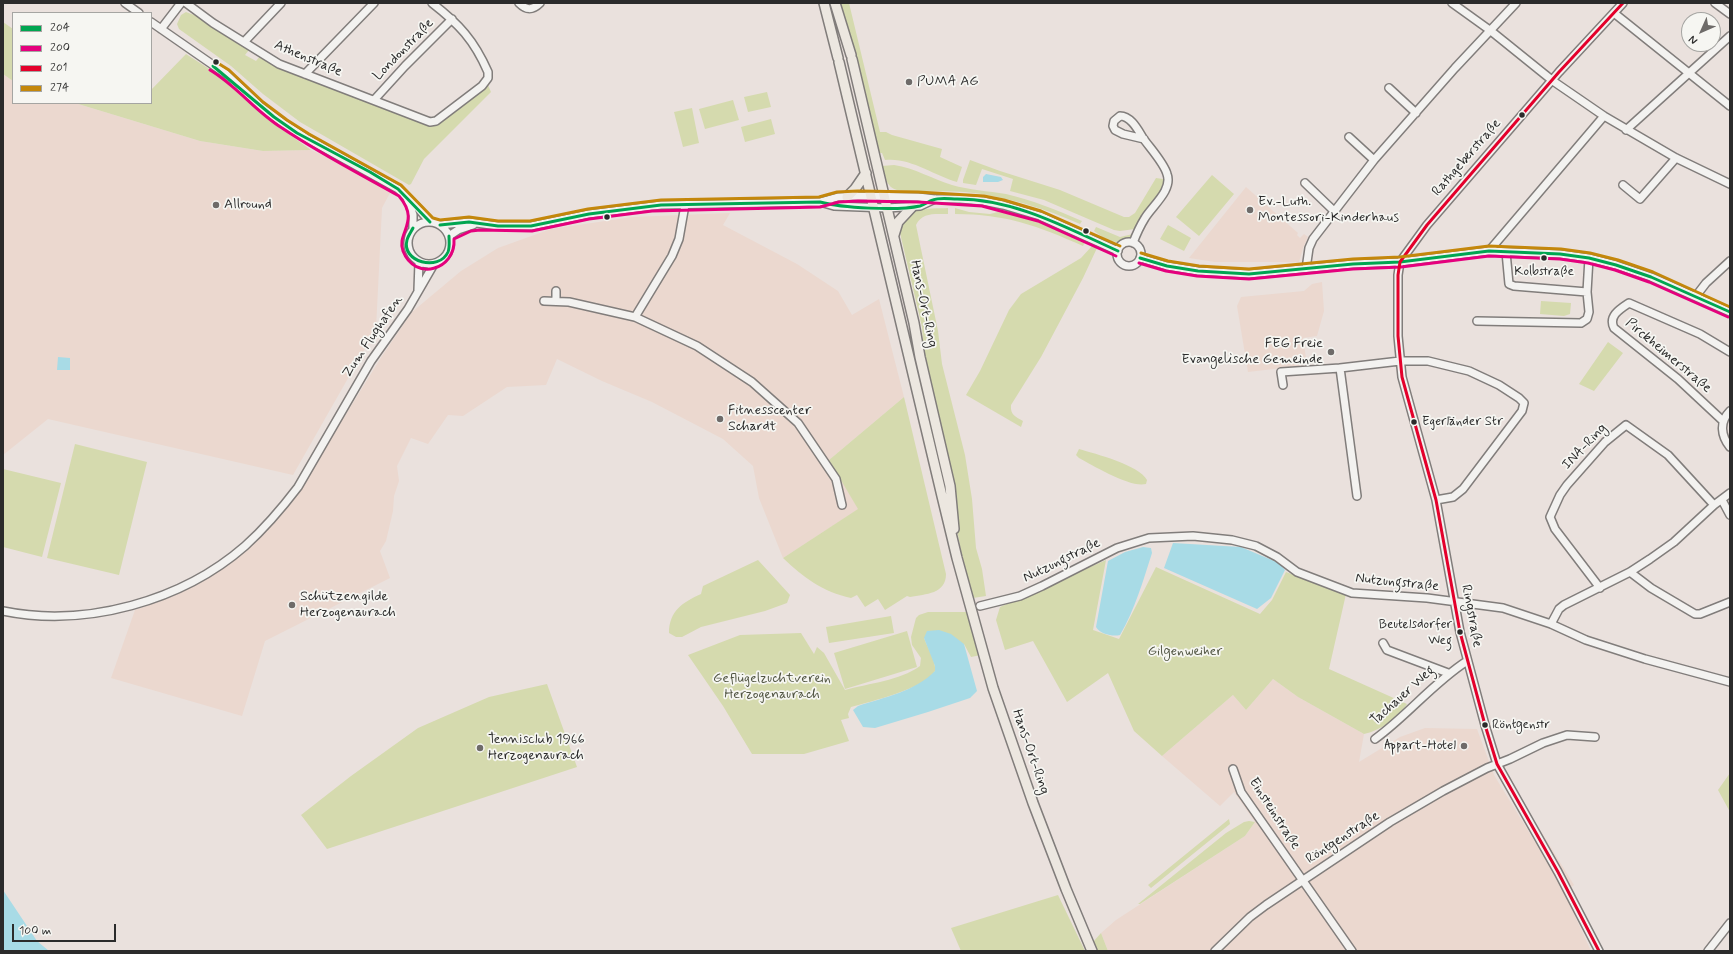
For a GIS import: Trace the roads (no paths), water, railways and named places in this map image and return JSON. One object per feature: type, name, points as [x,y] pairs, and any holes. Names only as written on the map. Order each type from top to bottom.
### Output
[{"type":"main road","name":"Hans-Ort-Ring","points":[[824,3],[872,196],[957,558],[973,618],[993,688],[1033,803],[1092,951]]},
{"type":"main road","name":"Hans-Ort-Ring","points":[[835,3],[852,57],[950,486],[957,558]]},
{"type":"main road","points":[[847,197],[855,189],[866,173]]},
{"type":"main road","points":[[894,237],[898,222],[912,207]]},
{"type":"street","points":[[125,3],[138,12]]},
{"type":"street","points":[[161,29],[181,3]]},
{"type":"street","name":"Athenstraße","points":[[186,3],[213,23],[280,64],[430,122],[436,121],[482,86],[488,78],[486,67],[469,37],[452,19]]},
{"type":"street","points":[[244,42],[281,3]]},
{"type":"street","points":[[306,74],[374,3]]},
{"type":"street","points":[[432,3],[452,19]]},
{"type":"street","points":[[519,3],[524,8],[530,9],[535,8],[540,3]]},
{"type":"street","points":[[1452,3],[1491,31],[1553,81],[1604,116],[1676,158],[1730,184]]},
{"type":"street","points":[[1306,269],[1310,243],[1374,160],[1455,68],[1516,3]]},
{"type":"street","name":"Rathgeberstraße","points":[[1400,262],[1416,239],[1452,195],[1553,81],[1559,72],[1623,3]]},
{"type":"street","points":[[1716,3],[1730,14]]},
{"type":"street","points":[[1614,13],[1730,106]]},
{"type":"street","name":"Londonstraße","points":[[374,100],[405,66],[452,19]]},
{"type":"street","points":[[152,23],[226,74],[260,106],[284,124],[306,138],[388,183],[406,196],[430,222]]},
{"type":"street","points":[[1626,130],[1730,36]]},
{"type":"street","points":[[1389,88],[1416,112]]},
{"type":"street","points":[[1489,251],[1604,116]]},
{"type":"street","points":[[1349,137],[1374,160]]},
{"type":"street","points":[[1133,244],[1146,217],[1166,190],[1168,183],[1166,171],[1144,140]]},
{"type":"street","points":[[1623,184],[1640,199],[1676,158]]},
{"type":"street","points":[[1305,183],[1334,211]]},
{"type":"street","points":[[406,196],[413,215],[413,228],[409,236],[408,245],[411,255],[419,262],[424,264],[434,264],[446,255],[450,245],[449,236],[440,225]]},
{"type":"street","points":[[413,228],[424,222],[440,225],[469,222],[516,227],[531,226],[615,210],[660,205],[820,202],[838,197],[918,197],[960,199],[1003,205],[1040,216],[1118,250]]},
{"type":"street","points":[[820,202],[834,206],[887,208],[920,206],[935,199]]},
{"type":"street","points":[[635,317],[672,256],[679,239],[685,205]]},
{"type":"street","points":[[449,236],[464,228],[479,224]]},
{"type":"street","points":[[1126,243],[1133,244],[1139,248],[1140,258],[1138,262],[1132,266],[1125,265],[1120,261],[1118,250],[1126,243]]},
{"type":"street","points":[[1140,258],[1167,266],[1224,274],[1249,274],[1400,262],[1489,251],[1506,256],[1560,254],[1589,258],[1616,265],[1696,296],[1730,312]]},
{"type":"street","points":[[1506,256],[1507,279],[1509,284],[1514,286],[1587,292]]},
{"type":"street","points":[[1476,321],[1581,323],[1587,318],[1589,312],[1587,292],[1589,258]]},
{"type":"street","points":[[1696,296],[1730,261]]},
{"type":"street","name":"Zum Flughafen","points":[[418,292],[419,262]]},
{"type":"street","name":"Ringstraße","points":[[1400,262],[1398,296],[1400,361],[1404,387],[1436,500],[1467,660],[1497,764],[1558,872],[1599,951]]},
{"type":"street","name":"Zum Flughafen","points":[[3,611],[53,616],[76,616],[120,609],[160,597],[200,578],[244,547],[284,506],[298,486],[371,361],[400,322],[434,264]]},
{"type":"street","points":[[556,291],[556,301]]},
{"type":"street","points":[[544,301],[569,302],[635,317],[697,346],[752,382],[798,423],[836,479],[842,505]]},
{"type":"street","name":"Pirckheimerstraße","points":[[1723,421],[1678,379],[1614,328],[1612,319],[1617,311],[1629,303],[1700,334],[1730,352]]},
{"type":"street","points":[[1283,385],[1282,372],[1340,368],[1400,361],[1428,361],[1469,371],[1499,385],[1519,398],[1524,403],[1522,411],[1463,489],[1453,497],[1436,500]]},
{"type":"street","points":[[1340,368],[1357,496]]},
{"type":"street","points":[[1730,412],[1723,421],[1722,432],[1730,447]]},
{"type":"street","name":"INA-Ring","points":[[1600,588],[1555,529],[1550,517],[1567,485],[1605,442],[1626,425],[1668,455],[1714,505]]},
{"type":"street","points":[[1551,624],[1559,609],[1564,605],[1630,572],[1674,542],[1714,505],[1730,493]]},
{"type":"street","points":[[1722,500],[1730,513]]},
{"type":"street","name":"Nutzungstraße","points":[[980,606],[1007,600],[1042,586],[1117,548],[1149,538],[1193,536],[1232,540],[1256,546],[1277,557],[1296,572],[1352,593],[1427,598],[1502,608],[1551,624],[1586,640],[1645,659],[1730,682]]},
{"type":"street","points":[[1630,572],[1651,588],[1695,614],[1700,614],[1730,602]]},
{"type":"street","name":"Tachauer Weg","points":[[1383,643],[1387,650],[1448,673]]},
{"type":"street","name":"Tachauer Weg","points":[[1375,739],[1394,725],[1448,673],[1467,660]]},
{"type":"street","name":"Röntgenstraße","points":[[1215,951],[1250,917],[1266,905],[1390,822],[1432,797],[1486,768],[1543,743],[1567,736],[1595,737]]},
{"type":"street","name":"Einsteinstraße","points":[[1233,769],[1241,792],[1352,951]]},
{"type":"street","points":[[1708,951],[1730,922]]},
{"type":"water","points":[[986,174],[1001,177],[1003,180],[998,182],[983,182],[983,177]]},
{"type":"water","points":[[58,357],[70,358],[70,370],[57,370]]},
{"type":"water","points":[[1173,543],[1241,547],[1279,563],[1285,570],[1271,598],[1257,609],[1164,568]]},
{"type":"water","name":"Gilgenweiher","points":[[1143,547],[1151,548],[1152,553],[1130,615],[1120,635],[1117,636],[1104,633],[1096,627],[1108,561],[1125,552]]},
{"type":"water","points":[[939,630],[951,634],[964,644],[977,691],[970,698],[928,712],[875,728],[863,727],[853,710],[858,706],[889,697],[909,689],[927,678],[935,671],[935,666],[924,638],[927,631]]},
{"type":"water","points":[[3,890],[37,941],[49,951],[3,951]]},
{"type":"place","name":"PUMA AG","points":[[909,82]]},
{"type":"place","name":"Allround","points":[[216,205]]},
{"type":"place","name":"Ev.-Luth. Montessori-Kinderhaus","points":[[1250,210]]},
{"type":"place","name":"Kolbstraße","points":[[1544,258]]},
{"type":"place","name":"FEG Freie Evangelische Gemeinde","points":[[1331,352]]},
{"type":"place","name":"Fitnesscenter Schardt","points":[[720,419]]},
{"type":"place","name":"Egerländer Str","points":[[1414,422]]},
{"type":"place","name":"Schützengilde Herzogenaurach","points":[[292,605]]},
{"type":"place","name":"Beutelsdorfer Weg","points":[[1460,632]]},
{"type":"place","name":"Röntgenstr","points":[[1485,725]]},
{"type":"place","name":"Appart-Hotel","points":[[1464,746]]},
{"type":"place","name":"Tennisclub 1966 Herzogenaurach","points":[[480,748]]},
{"type":"park label","name":"Geflügelzuchtverein Herzogenaurach","points":[[772,688]]}]
